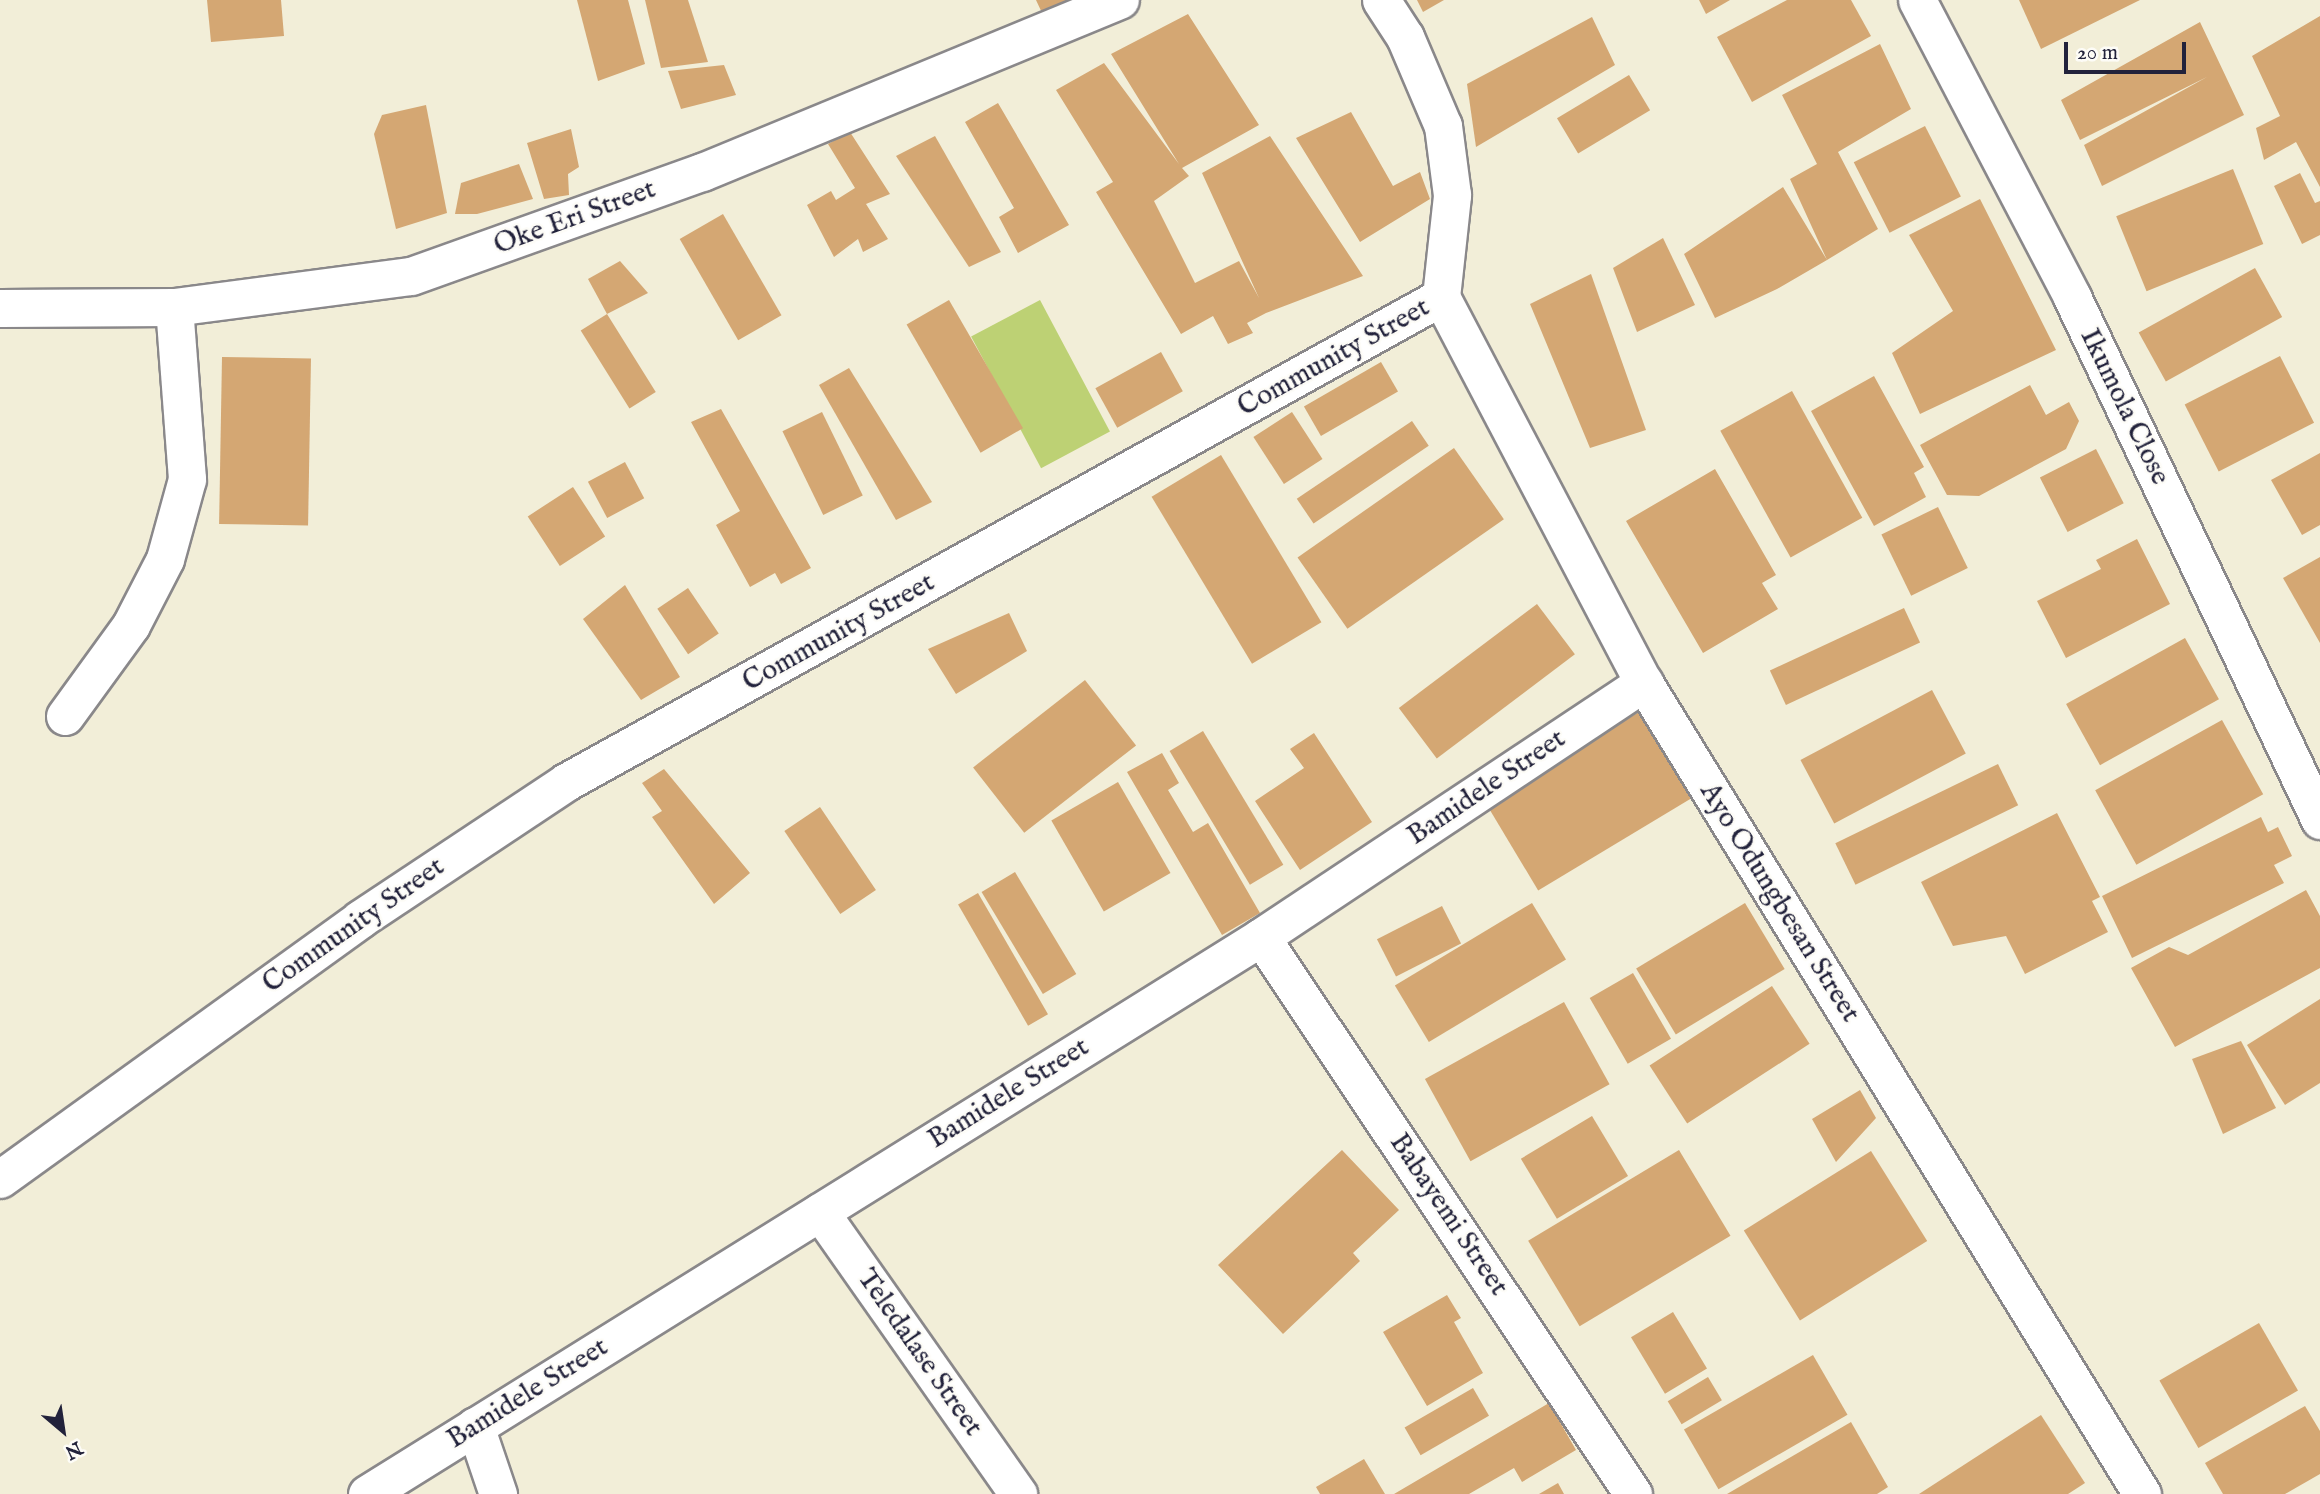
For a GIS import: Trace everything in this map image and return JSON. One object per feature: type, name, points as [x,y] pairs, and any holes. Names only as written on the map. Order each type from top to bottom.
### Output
[{"type":"street","name":"Oke Eri Street","points":[[0,308],[174,306],[411,276],[702,173],[1120,0]]},
{"type":"street","name":"Community Street","points":[[0,1180],[360,919],[566,782],[1441,298],[1452,195],[1443,126],[1405,37],[1381,0]]},
{"type":"street","name":"Ikumola Close","points":[[1917,0],[2072,297],[2320,820]]},
{"type":"street","name":"Ayo Odungbesan Street","points":[[1441,298],[1644,683],[2142,1494]]},
{"type":"street","points":[[65,716],[131,625],[165,559],[187,479],[174,306]]},
{"type":"street","name":"Bamidele Street","points":[[367,1494],[1261,937],[1644,683]]},
{"type":"street","name":"Babayemi Street","points":[[1261,937],[1633,1494]]},
{"type":"street","name":"Teledalase Street","points":[[820,1212],[1018,1494]]},
{"type":"street","points":[[475,1426],[498,1494]]},
{"type":"green space","points":[[1040,300],[1110,432],[1041,468],[971,337]]},
{"type":"building","points":[[207,0],[281,0],[284,36],[211,42]]},
{"type":"building","points":[[577,0],[628,0],[645,64],[598,81]]},
{"type":"building","points":[[645,0],[688,0],[708,62],[661,68]]},
{"type":"building","points":[[1036,0],[1072,0],[1043,15]]},
{"type":"building","points":[[1417,0],[1444,0],[1423,12]]},
{"type":"building","points":[[1699,0],[1730,0],[1706,14]]},
{"type":"building","points":[[1787,0],[1851,0],[1871,36],[1752,102],[1717,37]]},
{"type":"building","points":[[2019,0],[2140,0],[2041,49]]},
{"type":"building","points":[[1188,14],[1259,125],[1182,168],[1189,176],[1154,201],[1195,283],[1239,261],[1259,298],[1202,173],[1270,136],[1363,276],[1266,313],[1247,323],[1253,333],[1228,344],[1213,316],[1181,334],[1096,192],[1113,182],[1056,90],[1104,63],[1179,164],[1111,54]]},
{"type":"building","points":[[2320,16],[2320,187],[2296,142],[2264,160],[2256,128],[2280,116],[2252,56]]},
{"type":"building","points":[[1592,17],[1615,65],[1476,147],[1467,84]]},
{"type":"building","points":[[2200,22],[2244,115],[2102,186],[2084,145],[2207,77],[2080,140],[2061,100]]},
{"type":"building","points":[[1880,44],[1911,109],[1838,152],[1878,229],[1827,260],[1790,179],[1817,164],[1782,95]]},
{"type":"building","points":[[724,65],[736,95],[681,109],[668,71]]},
{"type":"building","points":[[1629,75],[1650,110],[1578,153],[1557,118]]},
{"type":"building","points":[[998,103],[1069,225],[1018,253],[999,217],[1014,208],[965,122]]},
{"type":"building","points":[[426,105],[447,213],[396,229],[374,134],[382,115]]},
{"type":"building","points":[[1351,112],[1393,186],[1420,172],[1430,199],[1360,242],[1296,138]]},
{"type":"building","points":[[1925,126],[1961,196],[1890,233],[1854,162]]},
{"type":"building","points":[[571,129],[579,167],[568,174],[569,195],[544,199],[527,143]]},
{"type":"building","points":[[850,132],[890,194],[866,204],[888,239],[863,252],[858,239],[834,257],[807,205],[831,191],[836,200],[855,188],[828,144]]},
{"type":"building","points":[[935,136],[1001,252],[969,267],[896,156]]},
{"type":"building","points":[[519,164],[533,199],[477,214],[455,214],[461,183]]},
{"type":"building","points":[[2233,169],[2263,244],[2147,291],[2116,216]]},
{"type":"building","points":[[2300,173],[2315,203],[2320,201],[2320,235],[2302,244],[2274,186]]},
{"type":"building","points":[[1783,187],[1827,260],[1777,289],[1715,318],[1684,254]]},
{"type":"building","points":[[1980,199],[2056,350],[1920,414],[1892,353],[1953,311],[1909,235]]},
{"type":"building","points":[[723,214],[782,315],[738,340],[680,239]]},
{"type":"building","points":[[1663,238],[1695,305],[1637,332],[1613,268]]},
{"type":"building","points":[[620,261],[648,293],[607,314],[588,279]]},
{"type":"building","points":[[2255,268],[2282,317],[2166,381],[2139,332]]},
{"type":"building","points":[[1591,274],[1646,430],[1590,448],[1530,304]]},
{"type":"building","points":[[949,300],[1023,428],[981,453],[907,324]]},
{"type":"building","points":[[607,314],[656,392],[629,408],[581,330]]},
{"type":"building","points":[[1161,352],[1183,391],[1117,428],[1095,388]]},
{"type":"building","points":[[2280,356],[2314,423],[2219,471],[2185,405]]},
{"type":"building","points":[[222,357],[311,359],[308,526],[219,524]]},
{"type":"building","points":[[1381,362],[1398,391],[1321,436],[1304,406]]},
{"type":"building","points":[[849,368],[932,502],[896,520],[819,385]]},
{"type":"building","points":[[1874,376],[1924,467],[1914,473],[1926,497],[1874,526],[1811,411]]},
{"type":"building","points":[[2030,385],[2046,415],[2069,402],[2079,421],[2066,449],[1979,496],[1947,495],[1920,445]]},
{"type":"building","points":[[1792,391],[1862,518],[1791,558],[1720,431]]},
{"type":"building","points":[[721,409],[811,568],[781,584],[775,573],[750,587],[716,525],[740,511],[691,422]]},
{"type":"building","points":[[822,412],[863,496],[823,515],[782,431]]},
{"type":"building","points":[[1292,412],[1322,459],[1284,484],[1253,437]]},
{"type":"building","points":[[1412,421],[1429,446],[1314,524],[1297,499]]},
{"type":"building","points":[[1454,448],[1504,519],[1347,629],[1298,558]]},
{"type":"building","points":[[2096,449],[2124,503],[2068,532],[2040,478]]},
{"type":"building","points":[[2320,453],[2320,525],[2302,535],[2271,480]]},
{"type":"building","points":[[1221,455],[1321,622],[1252,664],[1152,497]]},
{"type":"building","points":[[625,462],[644,498],[607,518],[588,482]]},
{"type":"building","points":[[1715,469],[1776,575],[1762,583],[1778,609],[1703,653],[1626,521]]},
{"type":"building","points":[[573,487],[605,536],[560,566],[528,516]]},
{"type":"building","points":[[1938,507],[1968,568],[1911,596],[1881,535]]},
{"type":"building","points":[[2137,539],[2170,604],[2066,658],[2037,601],[2101,569],[2096,560]]},
{"type":"building","points":[[2320,557],[2320,643],[2283,578]]},
{"type":"building","points":[[625,585],[680,677],[641,700],[583,619]]},
{"type":"building","points":[[688,588],[719,634],[688,654],[657,609]]},
{"type":"building","points":[[1537,604],[1575,654],[1437,758],[1399,708]]},
{"type":"building","points":[[1904,608],[1920,642],[1786,705],[1770,671]]},
{"type":"building","points":[[1009,613],[1027,651],[956,694],[928,649]]},
{"type":"building","points":[[2185,638],[2219,699],[2100,765],[2066,704]]},
{"type":"building","points":[[1085,680],[1136,745],[1024,833],[973,767]]},
{"type":"building","points":[[1932,690],[1966,754],[1834,824],[1800,760]]},
{"type":"building","points":[[1649,706],[1701,793],[1538,890],[1486,804]]},
{"type":"building","points":[[2222,720],[2263,794],[2136,865],[2095,790]]},
{"type":"building","points":[[1203,731],[1283,865],[1250,885],[1170,751]]},
{"type":"building","points":[[1314,733],[1372,822],[1300,870],[1255,801],[1304,768],[1290,749]]},
{"type":"building","points":[[1162,753],[1179,783],[1168,790],[1193,832],[1208,823],[1260,913],[1222,935],[1127,772]]},
{"type":"building","points":[[1998,764],[2018,805],[1855,885],[1835,843]]},
{"type":"building","points":[[664,769],[750,873],[714,904],[652,817],[662,811],[642,783]]},
{"type":"building","points":[[1118,782],[1170,873],[1104,911],[1051,820]]},
{"type":"building","points":[[820,807],[876,890],[840,914],[784,831]]},
{"type":"building","points":[[2057,813],[2100,897],[2092,901],[2108,932],[2025,974],[2006,936],[1953,946],[1921,882]]},
{"type":"building","points":[[2261,817],[2268,832],[2278,827],[2292,856],[2274,865],[2284,883],[2132,958],[2102,896]]},
{"type":"building","points":[[1015,872],[1076,974],[1043,994],[982,892]]},
{"type":"building","points":[[2306,890],[2320,916],[2320,968],[2175,1047],[2131,968],[2169,947],[2188,955]]},
{"type":"building","points":[[978,893],[1048,1014],[1028,1026],[958,904]]},
{"type":"building","points":[[1532,903],[1566,960],[1429,1042],[1395,985]]},
{"type":"building","points":[[1745,903],[1785,969],[1676,1034],[1636,968]]},
{"type":"building","points":[[1442,906],[1461,943],[1396,977],[1377,939]]},
{"type":"building","points":[[1633,973],[1671,1039],[1628,1064],[1590,998]]},
{"type":"building","points":[[1772,986],[1810,1044],[1687,1123],[1650,1066]]},
{"type":"building","points":[[2320,999],[2320,1083],[2285,1105],[2247,1045]]},
{"type":"building","points":[[1564,1002],[1610,1084],[1471,1161],[1425,1079]]},
{"type":"building","points":[[2241,1041],[2276,1108],[2223,1134],[2192,1059]]},
{"type":"building","points":[[1860,1090],[1876,1118],[1836,1162],[1812,1119]]},
{"type":"building","points":[[1592,1116],[1628,1176],[1557,1219],[1521,1159]]},
{"type":"building","points":[[1342,1150],[1399,1210],[1353,1253],[1360,1261],[1283,1334],[1218,1265]]},
{"type":"building","points":[[1679,1150],[1731,1236],[1580,1326],[1528,1241]]},
{"type":"building","points":[[1871,1151],[1927,1241],[1800,1320],[1744,1230]]},
{"type":"building","points":[[1447,1295],[1461,1318],[1454,1322],[1483,1373],[1427,1406],[1383,1332]]},
{"type":"building","points":[[1673,1312],[1707,1369],[1665,1394],[1631,1337]]},
{"type":"building","points":[[2259,1323],[2298,1391],[2198,1448],[2159,1380]]},
{"type":"building","points":[[1813,1355],[1848,1415],[1718,1489],[1684,1430]]},
{"type":"building","points":[[1708,1377],[1722,1400],[1682,1424],[1668,1401]]},
{"type":"building","points":[[1473,1388],[1489,1416],[1421,1455],[1405,1428]]},
{"type":"building","points":[[1549,1403],[1576,1450],[1522,1482],[1514,1468],[1469,1494],[1394,1494]]},
{"type":"building","points":[[2305,1406],[2320,1431],[2320,1474],[2285,1494],[2223,1494],[2205,1463]]},
{"type":"building","points":[[2041,1415],[2085,1483],[2068,1494],[1919,1494]]},
{"type":"building","points":[[1851,1422],[1888,1487],[1877,1494],[1727,1494]]},
{"type":"building","points":[[1364,1459],[1385,1494],[1320,1494],[1316,1487]]},
{"type":"building","points":[[1558,1483],[1564,1494],[1539,1494]]}]
